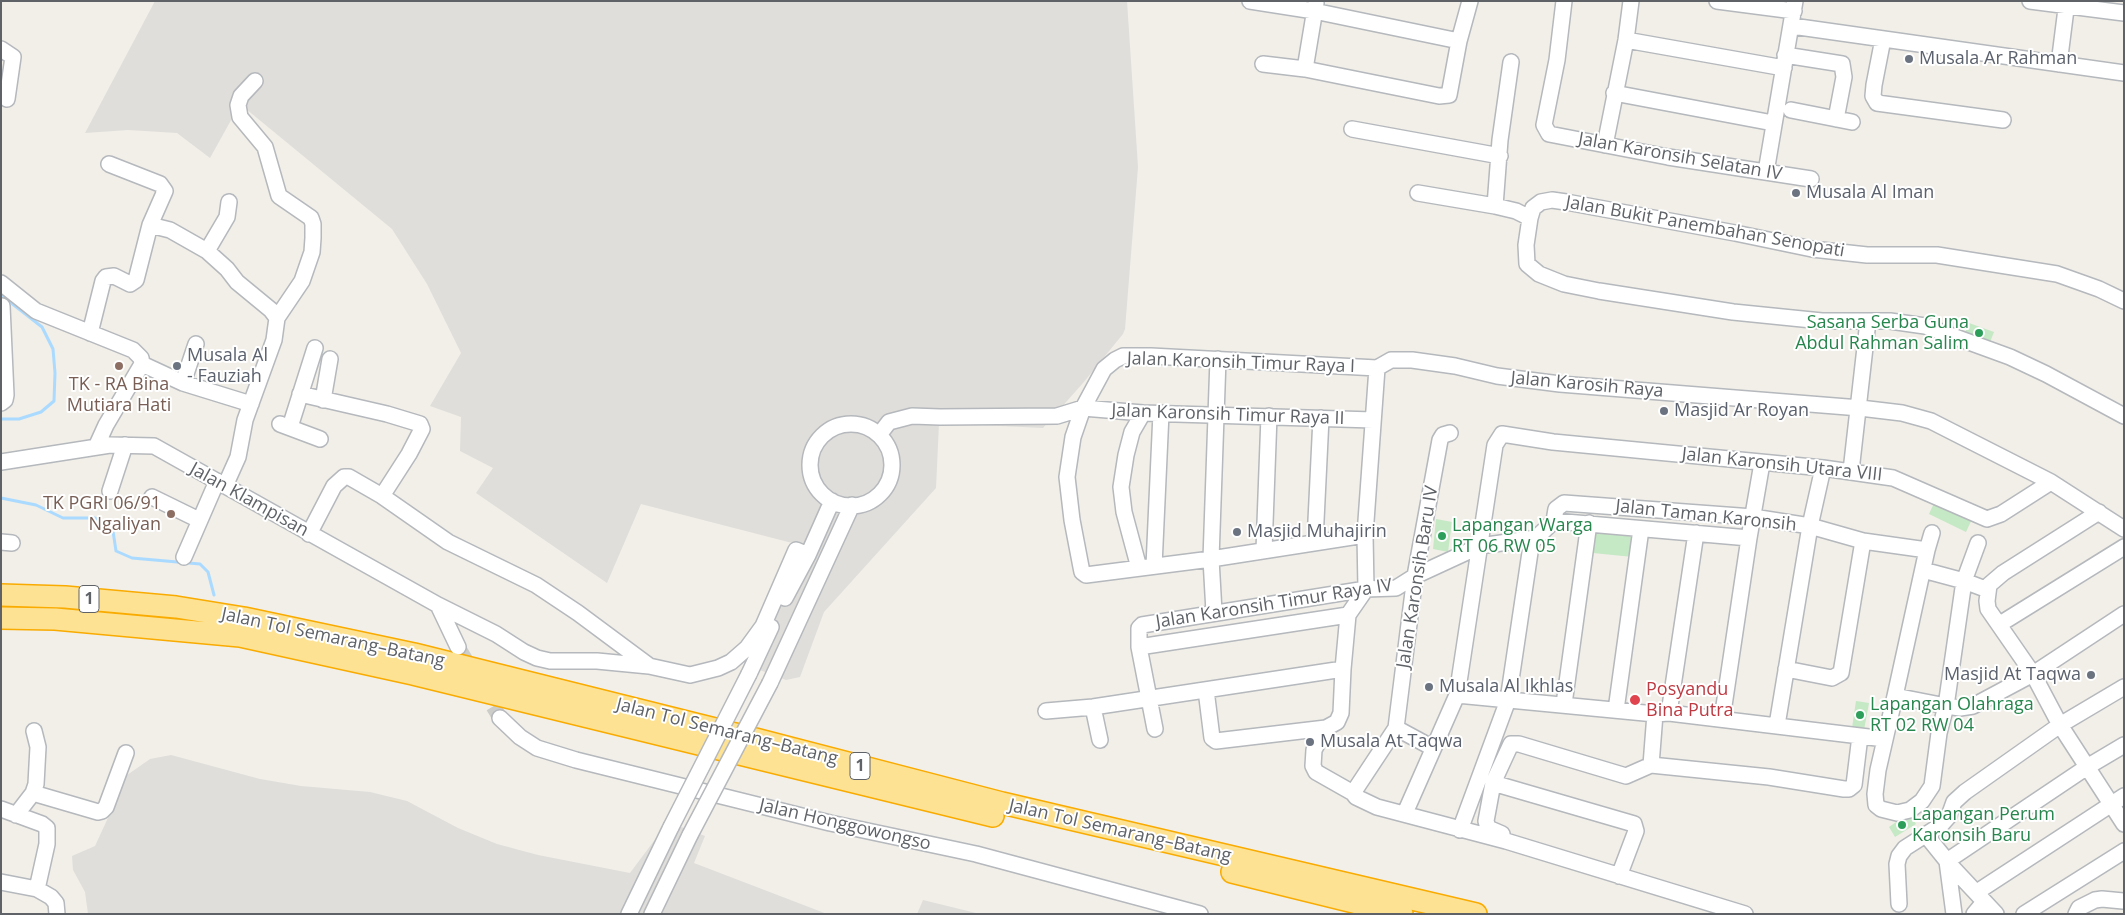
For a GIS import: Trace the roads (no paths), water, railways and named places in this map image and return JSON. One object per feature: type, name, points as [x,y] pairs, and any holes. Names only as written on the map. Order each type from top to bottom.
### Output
[{"type":"highway","name":"Jalan Tol Semarang–Batang","points":[[1,595],[65,597],[176,607],[413,674],[1402,914]]},
{"type":"highway","name":"Jalan Tol Semarang–Batang","points":[[1,618],[55,619],[164,629],[242,627],[414,654],[756,739],[1002,803],[1476,914]]},
{"type":"street","points":[[1250,1],[1316,6],[1459,41]]},
{"type":"street","points":[[1263,64],[1305,69],[1444,96],[1449,95],[1459,41],[1470,1]]},
{"type":"street","name":"Jalan Karonsih Selatan IV","points":[[1564,1],[1557,60],[1544,125],[1549,134],[1811,179]]},
{"type":"street","points":[[1605,145],[1626,40],[1631,1]]},
{"type":"street","points":[[1717,1],[1795,6],[1773,123],[1766,172]]},
{"type":"street","points":[[2030,1],[2067,3],[2124,13]]},
{"type":"street","points":[[2059,64],[2067,3]]},
{"type":"street","points":[[1305,69],[1316,6]]},
{"type":"street","points":[[1792,26],[2124,73]]},
{"type":"street","points":[[1883,39],[1873,96],[1877,103],[2003,120]]},
{"type":"street","points":[[1626,40],[1784,62],[1842,64],[1844,77],[1836,119]]},
{"type":"street","points":[[1,49],[13,57],[7,99]]},
{"type":"street","points":[[1495,206],[1511,62]]},
{"type":"street","points":[[184,557],[199,520],[238,457],[243,428],[254,392],[274,340],[277,318],[302,281],[312,252],[313,224],[311,218],[279,196],[265,147],[240,117],[238,105],[241,96],[255,81]]},
{"type":"street","points":[[1614,93],[1773,123]]},
{"type":"street","points":[[1791,110],[1852,122]]},
{"type":"street","points":[[1352,129],[1500,156]]},
{"type":"street","points":[[90,333],[102,281],[106,277],[114,276],[130,284],[136,280],[150,225],[164,196],[165,188],[160,184],[109,164]]},
{"type":"street","points":[[1418,193],[1495,206],[1516,211],[1530,218],[1526,244],[1527,264],[1550,280],[1599,291],[1733,312],[1797,319],[1914,323],[1967,340],[2046,374],[2124,416]]},
{"type":"street","name":"Jalan Bukit Panembahan Senopati","points":[[1530,218],[1533,208],[1541,202],[1552,200],[1736,233],[1812,249],[1867,255],[1937,255],[2057,274],[2124,300]]},
{"type":"street","points":[[207,251],[227,217],[229,202]]},
{"type":"street","points":[[150,225],[170,230],[207,251],[227,269],[237,282],[271,310],[277,318]]},
{"type":"street","points":[[1,284],[36,311],[134,350],[141,358],[142,364],[106,425],[96,447]]},
{"type":"street","points":[[1,404],[5,400],[6,394],[2,306]]},
{"type":"street","points":[[1851,471],[1860,408],[1868,321]]},
{"type":"street","points":[[183,383],[196,344]]},
{"type":"street","points":[[315,348],[300,394],[285,425],[320,439]]},
{"type":"street","name":"Jalan Karonsih Timur Raya I","points":[[1147,567],[1086,575],[1082,572],[1072,520],[1067,476],[1068,463],[1073,437],[1083,408],[1104,369],[1123,356],[1377,368]]},
{"type":"street","points":[[1214,612],[1211,559],[1218,359]]},
{"type":"street","points":[[323,400],[330,360]]},
{"type":"street","name":"Jalan Karosih Raya","points":[[1377,368],[1391,360],[1412,360],[1456,366],[1497,376],[1560,384],[1902,413],[1931,422],[2051,482],[2124,529]]},
{"type":"street","points":[[142,364],[183,383],[251,404]]},
{"type":"street","points":[[1206,690],[1212,738],[1219,741],[1326,728],[1337,722],[1342,713],[1343,669],[1348,616],[1366,589],[1365,535],[1377,368]]},
{"type":"street","points":[[300,394],[387,414],[420,424],[422,429],[409,454],[382,496]]},
{"type":"street","points":[[879,435],[889,422],[912,416],[1057,416],[1083,408]]},
{"type":"street","name":"Jalan Karonsih Timur Raya II","points":[[1083,408],[1143,413],[1373,420]]},
{"type":"street","points":[[1143,413],[1132,432],[1121,487],[1124,512],[1147,567]]},
{"type":"street","points":[[1147,567],[1161,413]]},
{"type":"street","points":[[1264,550],[1269,416]]},
{"type":"street","points":[[1315,541],[1321,418]]},
{"type":"street","points":[[848,424],[860,425],[879,435],[886,444],[891,456],[892,468],[889,480],[882,490],[874,498],[862,504],[852,505],[832,501],[822,494],[815,484],[811,473],[810,461],[819,439],[837,426],[848,424]]},
{"type":"street","name":"Jalan Karonsih Baru IV","points":[[1396,728],[1415,576],[1440,440],[1443,435],[1450,433]]},
{"type":"street","name":"Jalan Karonsih Utara VIII","points":[[1480,546],[1489,478],[1498,438],[1502,434],[1553,442],[1762,463],[1822,472],[1851,471],[1892,478],[1906,482],[1987,518],[2001,514],[2051,482]]},
{"type":"street","points":[[110,491],[125,445]]},
{"type":"street","name":"Jalan Klampisan","points":[[1,462],[17,458],[62,454],[96,447],[154,446],[438,605],[496,634],[524,652],[550,661],[597,661],[649,666],[690,675],[718,668],[731,662],[747,648],[763,626],[796,550],[808,555]]},
{"type":"street","points":[[1722,719],[1752,517],[1762,463]]},
{"type":"street","points":[[1777,725],[1810,526],[1822,472],[1888,488],[1906,482]]},
{"type":"street","points":[[309,534],[334,486],[344,477],[349,477],[382,496],[448,542],[536,585],[649,666]]},
{"type":"street","points":[[152,497],[199,520]]},
{"type":"street","points":[[629,914],[808,555],[832,501]]},
{"type":"street","name":"Jalan Taman Karonsih","points":[[1532,539],[1540,535],[1554,520],[1557,507],[1569,502],[1752,517],[1810,526],[1862,541],[1927,550]]},
{"type":"street","points":[[652,914],[690,835],[770,683],[852,505]]},
{"type":"street","points":[[2099,512],[1992,581],[1988,590],[1988,609],[2033,674],[2060,725],[2124,824]]},
{"type":"street","name":"Jalan Taman Karonsih","points":[[1554,520],[1749,538]]},
{"type":"street","points":[[1564,704],[1589,523]]},
{"type":"street","points":[[1616,710],[1641,529]]},
{"type":"street","points":[[1651,765],[1696,533]]},
{"type":"street","points":[[1932,533],[1878,770],[1875,802],[1878,807],[1891,812],[1910,810],[1922,802],[1932,786],[1964,581],[1978,543]]},
{"type":"street","points":[[1147,567],[1365,535]]},
{"type":"street","points":[[1405,813],[1456,695],[1480,546],[1532,539],[1508,700],[1460,830]]},
{"type":"street","points":[[1786,669],[1832,678],[1841,673],[1862,541]]},
{"type":"street","name":"Jalan Karonsih Timur Raya IV","points":[[1154,729],[1139,647],[1140,627],[1142,625],[1366,589],[1396,588],[1415,576],[1480,546]]},
{"type":"street","points":[[2000,624],[2124,547]]},
{"type":"street","points":[[1923,570],[1964,581],[1988,590]]},
{"type":"street","points":[[438,605],[458,646]]},
{"type":"street","points":[[1895,696],[1960,708],[1973,706],[2033,674],[2124,614]]},
{"type":"street","name":"Jalan Karonsih Timur Raya IV","points":[[1139,647],[1348,616]]},
{"type":"street","points":[[1046,711],[1093,707],[1343,669]]},
{"type":"street","points":[[1899,904],[1897,864],[1899,856],[1905,848],[1946,820],[1958,797],[2060,725],[2124,687]]},
{"type":"street","points":[[1456,695],[1722,719],[1885,739]]},
{"type":"street","points":[[1093,707],[1100,740]]},
{"type":"street","name":"Jalan Honggowongso","points":[[500,718],[520,737],[537,748],[576,760],[830,823],[976,854],[1200,914]]},
{"type":"street","points":[[1326,728],[1312,755],[1313,766],[1316,772],[1356,797],[1377,807],[1405,813],[1460,830],[1506,840],[1620,874]]},
{"type":"street","points":[[1353,794],[1396,728],[1433,748]]},
{"type":"street","points":[[16,815],[33,793],[38,762],[38,747],[34,731]]},
{"type":"street","points":[[1745,914],[1491,831],[1486,826],[1486,821],[1493,783],[1510,746],[1514,744],[1626,776],[1630,776],[1651,765],[1769,777],[1849,789],[1855,781],[1860,736]]},
{"type":"street","points":[[1947,861],[2087,767],[2124,745]]},
{"type":"street","points":[[33,793],[98,812],[102,811],[106,807],[126,753]]},
{"type":"street","points":[[1493,783],[1634,824],[1636,832],[1620,874]]},
{"type":"street","points":[[1974,914],[1981,897],[2110,804],[2124,796]]},
{"type":"street","points":[[1,809],[42,824],[47,828],[48,837],[37,889]]},
{"type":"street","points":[[1926,835],[1947,861],[1996,914]]},
{"type":"street","points":[[2024,914],[2124,851]]},
{"type":"street","points":[[1947,861],[1954,914]]},
{"type":"street","points":[[1,882],[37,889],[52,896],[56,903],[57,914]]},
{"type":"street","points":[[2076,914],[2079,908],[2095,900],[2102,899],[2122,905]]},
{"type":"waterway","points":[[1,295],[42,327],[53,349],[55,373],[54,401],[41,412],[19,419],[1,419]]},
{"type":"waterway","points":[[1,498],[36,505],[63,518],[95,518],[113,531],[116,551],[132,558],[200,564],[208,572],[214,595]]},
{"type":"tunnel","points":[[458,647],[500,718]]},
{"type":"place","name":"Musala Ar Rahman","points":[[1909,59]]},
{"type":"place","name":"Musala Al Iman","points":[[1796,193]]},
{"type":"place","name":"Sasana Serba Guna Abdul Rahman Salim","points":[[1979,333]]},
{"type":"place","name":"TK - RA Bina Mutiara Hati","points":[[119,366]]},
{"type":"place","name":"Musala Al - Fauziah","points":[[177,366]]},
{"type":"place","name":"Masjid Ar Royan","points":[[1664,411]]},
{"type":"place","name":"TK PGRI 06/91 Ngaliyan","points":[[171,514]]},
{"type":"place","name":"Masjid Muhajirin","points":[[1237,532]]},
{"type":"place","name":"Lapangan Warga RT 06 RW 05","points":[[1442,536]]},
{"type":"place","name":"Masjid At Taqwa","points":[[2091,675]]},
{"type":"place","name":"Musala Al Ikhlas","points":[[1429,687]]},
{"type":"place","name":"Posyandu Bina Putra","points":[[1635,700]]},
{"type":"place","name":"Lapangan Olahraga RT 02 RW 04","points":[[1860,715]]},
{"type":"place","name":"Musala At Taqwa","points":[[1310,742]]},
{"type":"place","name":"Lapangan Perum Karonsih Baru","points":[[1902,825]]}]
